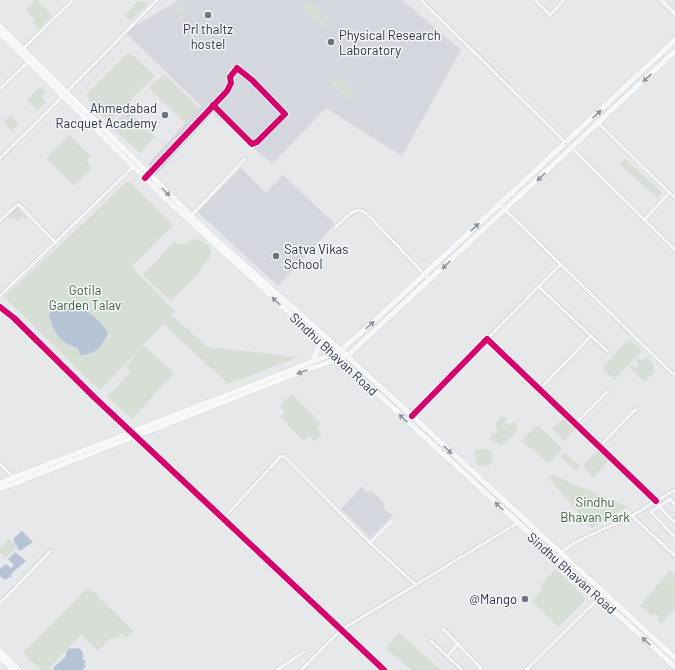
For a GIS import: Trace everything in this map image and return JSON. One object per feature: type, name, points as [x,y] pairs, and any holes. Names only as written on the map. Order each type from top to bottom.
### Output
[{"type":"main road","name":"Sindhu Bhavan Road","points":[[0,26],[64,94],[135,165],[347,356],[675,658]]},
{"type":"main road","name":"Sindhu Bhavan Road","points":[[0,33],[28,62],[64,94]]},
{"type":"main road","points":[[0,489],[340,350],[424,274],[675,40]]},
{"type":"main road","points":[[0,483],[347,356],[675,51]]},
{"type":"main road","points":[[565,143],[571,141],[571,148]]},
{"type":"main road","points":[[565,143],[565,148],[571,148]]},
{"type":"main road","name":"Sindhu Bhavan Road","points":[[147,176],[167,200],[675,667]]},
{"type":"main road","points":[[313,361],[317,350],[318,339]]},
{"type":"main road","points":[[0,651],[19,670]]},
{"type":"main road","points":[[0,657],[12,670]]},
{"type":"street","points":[[23,49],[73,0]]},
{"type":"street","points":[[0,158],[157,0]]},
{"type":"street","points":[[421,0],[565,143]]},
{"type":"street","points":[[535,0],[550,15],[564,0]]},
{"type":"street","points":[[661,0],[675,14]]},
{"type":"street","points":[[0,88],[28,62]]},
{"type":"street","points":[[147,176],[213,105],[227,91],[231,83],[230,77],[237,68],[252,80],[285,114],[257,142],[252,144],[213,105]]},
{"type":"street","points":[[598,123],[675,198]]},
{"type":"street","points":[[571,148],[675,250]]},
{"type":"street","points":[[191,216],[245,159]]},
{"type":"street","points":[[0,296],[135,165]]},
{"type":"street","points":[[644,220],[669,193]]},
{"type":"street","points":[[0,221],[18,204],[55,242]]},
{"type":"street","points":[[499,204],[675,376]]},
{"type":"street","points":[[334,228],[353,212],[358,210],[362,211],[370,217],[430,280]]},
{"type":"street","points":[[412,416],[561,264]]},
{"type":"street","points":[[539,286],[608,352]]},
{"type":"street","points":[[0,307],[384,670]]},
{"type":"street","points":[[0,315],[4,311]]},
{"type":"street","points":[[540,390],[592,336]]},
{"type":"street","points":[[487,340],[656,501]]},
{"type":"street","points":[[575,424],[608,392]]},
{"type":"street","points":[[599,447],[636,409]]},
{"type":"street","points":[[223,518],[280,457],[284,456],[370,543],[416,585]]},
{"type":"street","points":[[0,464],[13,477]]},
{"type":"street","points":[[555,558],[560,552],[632,516],[675,490]]},
{"type":"street","points":[[675,504],[670,499],[651,512],[675,537]]},
{"type":"street","points":[[659,506],[675,523]]},
{"type":"street","points":[[632,516],[675,556]]},
{"type":"street","points":[[301,670],[341,630],[518,524],[523,518]]},
{"type":"street","points":[[370,543],[392,521]]},
{"type":"street","points":[[0,603],[51,551]]},
{"type":"street","points":[[526,670],[604,593]]},
{"type":"street","points":[[443,629],[481,668],[480,670]]},
{"type":"street","points":[[431,641],[462,670]]},
{"type":"street","points":[[447,657],[458,644]]},
{"type":"street","points":[[277,670],[304,652]]},
{"type":"shaded area","points":[[179,0],[402,0],[461,50],[402,156],[326,108],[272,164],[213,113],[156,175],[148,164],[201,106],[125,32]]},
{"type":"shaded area","points":[[241,168],[266,193],[283,175],[335,224],[278,286],[198,212]]},
{"type":"shaded area","points":[[362,487],[368,493],[371,490],[385,504],[383,507],[392,516],[370,538],[341,509]]},
{"type":"green space","points":[[35,0],[37,0],[52,15],[39,29],[33,23],[35,20],[25,10]]},
{"type":"green space","points":[[138,1],[148,4],[130,21],[124,15],[134,7],[133,6]]},
{"type":"green space","points":[[308,1],[329,18],[323,26],[302,8]]},
{"type":"green space","points":[[179,5],[184,9],[180,14],[186,19],[183,22],[172,13]]},
{"type":"green space","points":[[129,52],[155,76],[108,123],[86,95]]},
{"type":"green space","points":[[164,74],[199,108],[185,123],[149,88]]},
{"type":"green space","points":[[336,75],[356,93],[350,100],[330,82]]},
{"type":"green space","points":[[40,87],[46,93],[41,97],[46,102],[37,111],[27,100]]},
{"type":"green space","points":[[127,109],[155,137],[140,153],[111,127]]},
{"type":"green space","points":[[11,115],[19,124],[11,131],[4,122]]},
{"type":"green space","points":[[69,135],[91,156],[86,161],[92,167],[74,186],[46,159]]},
{"type":"green space","points":[[625,159],[662,193],[657,198],[620,164]]},
{"type":"green space","name":"Gotila Garden Talav","points":[[128,181],[173,225],[132,267],[175,311],[171,315],[208,347],[298,357],[228,384],[163,324],[100,391],[4,297]]},
{"type":"green space","points":[[17,207],[27,218],[25,219],[22,216],[17,221],[13,217],[11,219],[8,216]]},
{"type":"green space","points":[[196,239],[206,243],[209,247],[209,259],[201,266],[203,268],[171,301],[143,275],[175,241],[178,244],[185,244]]},
{"type":"green space","points":[[629,339],[642,351],[614,380],[602,368]]},
{"type":"green space","points":[[144,346],[174,373],[132,419],[107,397],[131,371],[126,366]]},
{"type":"green space","points":[[646,357],[655,365],[653,368],[655,371],[645,382],[630,368],[632,365],[636,368],[639,364],[636,361],[638,358],[642,361]]},
{"type":"green space","points":[[292,394],[321,424],[316,429],[322,434],[315,441],[309,436],[304,441],[280,417],[285,412],[280,406]]},
{"type":"green space","points":[[502,416],[508,418],[504,422],[510,426],[514,421],[518,430],[508,438],[503,446],[492,442],[490,438],[493,433],[496,434],[498,431],[496,428],[496,423]]},
{"type":"green space","points":[[564,418],[576,428],[565,441],[552,429]]},
{"type":"green space","points":[[536,426],[539,426],[562,449],[549,463],[521,441]]},
{"type":"green space","points":[[487,449],[492,453],[492,462],[488,467],[479,466],[476,464],[477,459],[473,454],[476,450]]},
{"type":"green space","points":[[599,449],[610,460],[593,477],[583,466]]},
{"type":"green space","points":[[564,452],[580,466],[576,471],[560,456]]},
{"type":"green space","name":"Sindhu Bhavan Park","points":[[553,475],[628,507],[591,528],[548,477]]},
{"type":"green space","points":[[9,539],[17,547],[6,558],[0,552],[0,548]]},
{"type":"green space","points":[[556,569],[586,599],[558,627],[532,601],[543,590],[540,586]]},
{"type":"green space","points":[[670,570],[675,575],[675,608],[661,624],[657,620],[659,617],[654,613],[652,616],[640,606]]},
{"type":"green space","points":[[88,587],[134,631],[127,638],[122,633],[115,639],[112,637],[98,651],[81,635],[49,668],[51,670],[41,670],[23,653]]},
{"type":"green space","points":[[399,633],[441,670],[411,670],[386,648]]},
{"type":"water","points":[[70,303],[92,315],[101,323],[108,333],[100,346],[90,354],[80,355],[78,348],[62,340],[55,332],[53,327],[49,315],[53,309],[63,304]]},
{"type":"water","points":[[22,531],[33,542],[20,551],[13,539]]},
{"type":"water","points":[[15,552],[26,561],[11,574],[12,576],[10,578],[8,577],[6,580],[0,576],[0,569],[6,564],[11,568],[14,565],[8,559]]},
{"type":"water","points":[[78,647],[83,652],[82,654],[84,656],[82,658],[86,662],[84,664],[86,666],[82,670],[55,670],[53,668],[66,656],[66,652],[70,648],[77,649]]},
{"type":"cycle path","points":[[145,178],[227,91],[231,83],[230,77],[237,68],[252,80],[285,114],[257,142],[252,144],[213,105]]},
{"type":"cycle path","points":[[0,307],[14,318],[94,397],[384,670]]},
{"type":"cycle path","points":[[412,416],[487,339],[656,501]]},
{"type":"place","name":"Prl thaltz hostel","points":[[208,15]]},
{"type":"place","name":"Physical Research Laboratory","points":[[331,42]]},
{"type":"place","name":"Ahmedabad Racquet Academy","points":[[165,115]]},
{"type":"place","name":"Satva Vikas School","points":[[276,256]]},
{"type":"place","name":"@Mango","points":[[525,599]]}]
